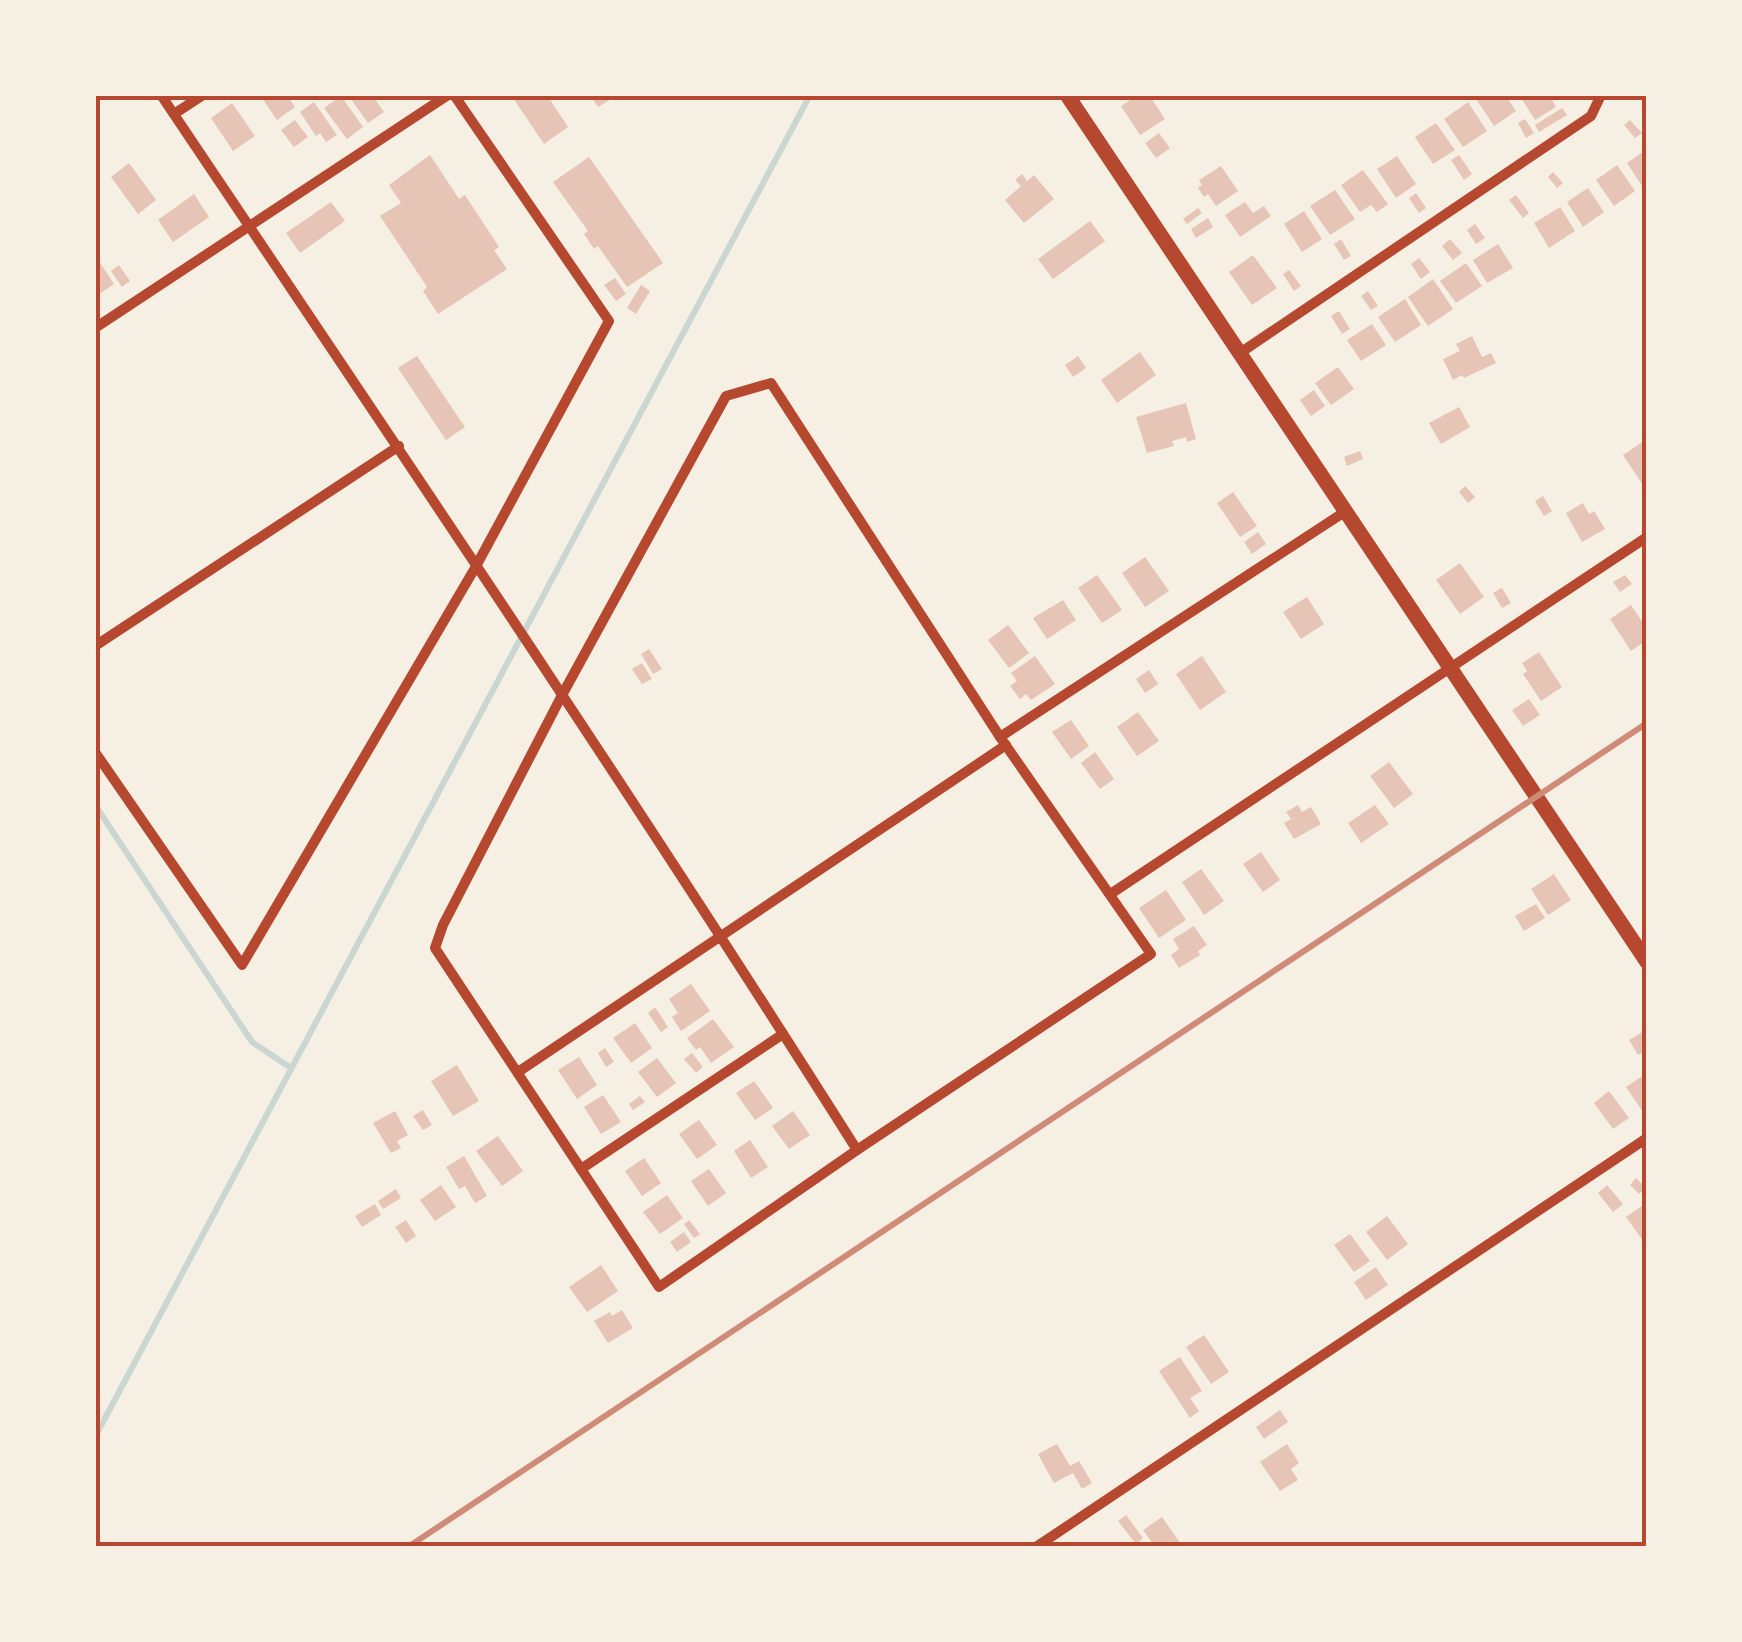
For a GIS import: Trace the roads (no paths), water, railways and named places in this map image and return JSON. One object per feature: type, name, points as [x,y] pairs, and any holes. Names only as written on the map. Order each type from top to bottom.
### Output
[{"type":"street","points":[[162,95],[399,446],[475,568],[720,934],[856,1150]]},
{"type":"street","points":[[174,114],[204,95]]},
{"type":"street","points":[[95,328],[448,95],[609,321],[475,568],[242,964],[95,752]]},
{"type":"street","points":[[1067,95],[1647,962]]},
{"type":"street","points":[[1240,352],[1591,116],[1601,95]]},
{"type":"street","points":[[770,383],[1003,741],[1151,954],[856,1150],[659,1287],[435,948],[443,925],[561,696],[726,396],[770,383]]},
{"type":"street","points":[[95,646],[399,446]]},
{"type":"street","points":[[518,1072],[1346,512]]},
{"type":"street","points":[[1112,893],[1647,537]]},
{"type":"street","points":[[581,1168],[783,1034]]},
{"type":"street","points":[[1036,1547],[1647,1138]]},
{"type":"waterway","points":[[95,1437],[810,95]]},
{"type":"waterway","points":[[95,805],[252,1042],[291,1068]]},
{"type":"railway","points":[[408,1547],[1647,723]]}]
